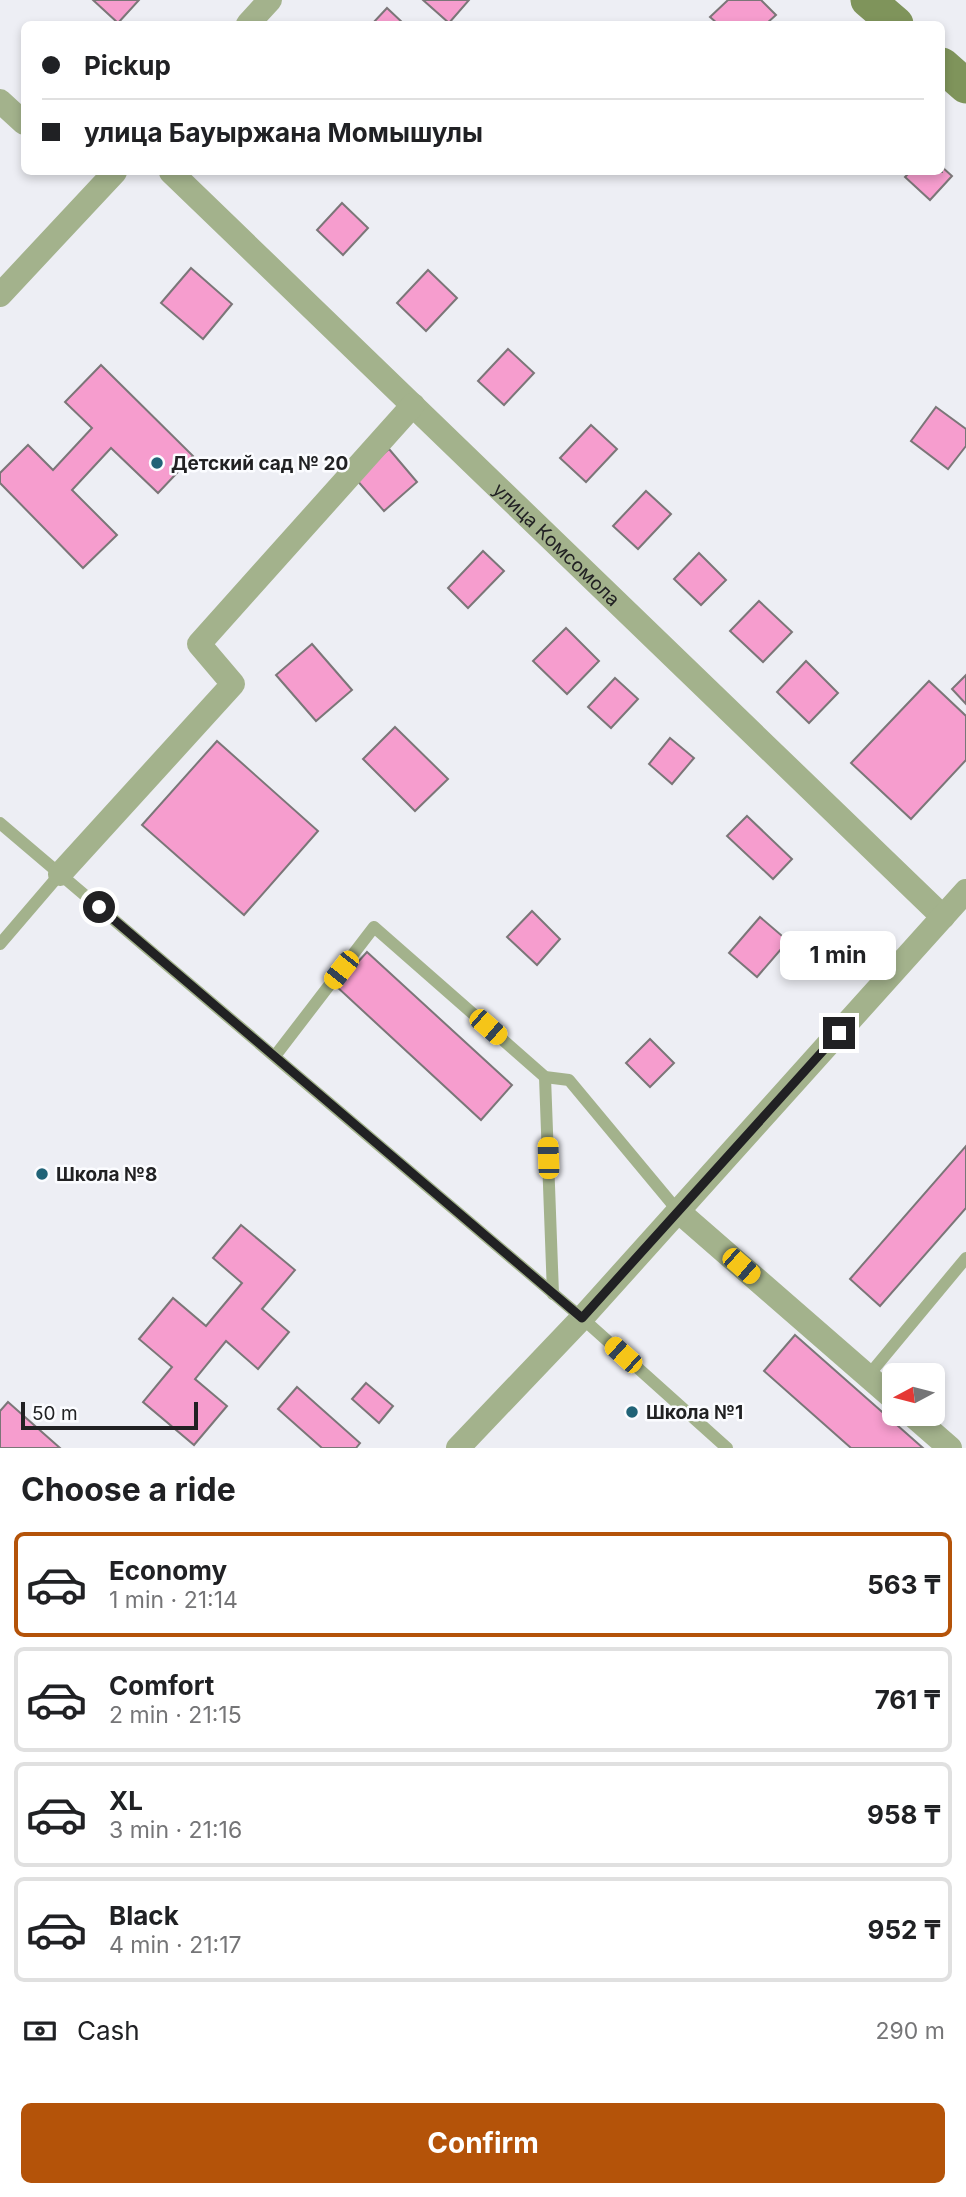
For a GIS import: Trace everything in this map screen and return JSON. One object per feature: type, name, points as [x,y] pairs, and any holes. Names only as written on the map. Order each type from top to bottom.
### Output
[{"type":"street","points":[[251,21],[270,0]]},
{"type":"street","points":[[868,0],[892,21]]},
{"type":"street","points":[[945,68],[966,86]]},
{"type":"street","points":[[0,101],[21,120]]},
{"type":"street","points":[[0,295],[112,175]]},
{"type":"street","name":"улица Комсомола","points":[[174,175],[943,917]]},
{"type":"street","points":[[60,874],[233,684],[199,645],[413,405]]},
{"type":"street","points":[[458,1448],[582,1318],[966,891]]},
{"type":"street","points":[[678,1211],[882,1388]]},
{"type":"street","points":[[925,1426],[950,1448]]},
{"type":"lane","points":[[0,823],[582,1318],[727,1448]]},
{"type":"lane","points":[[0,944],[60,874]]},
{"type":"lane","points":[[275,1056],[374,927],[545,1077],[569,1080],[678,1211]]},
{"type":"lane","points":[[545,1077],[553,1294]]},
{"type":"lane","points":[[868,1376],[966,1258]]},
{"type":"building","points":[[93,0],[139,0],[120,21],[116,21]]},
{"type":"building","points":[[423,0],[469,0],[451,21],[447,21]]},
{"type":"building","points":[[728,0],[761,0],[776,15],[769,21],[715,21],[710,17]]},
{"type":"building","points":[[387,8],[401,21],[375,21]]},
{"type":"building","points":[[945,170],[952,176],[930,200],[905,177],[945,175]]},
{"type":"building","points":[[342,203],[368,228],[343,255],[317,230]]},
{"type":"building","points":[[191,268],[232,304],[203,339],[161,303]]},
{"type":"building","points":[[428,270],[457,298],[426,331],[397,303]]},
{"type":"building","points":[[508,349],[534,373],[504,405],[478,381]]},
{"type":"building","name":"Детский сад № 20","points":[[101,365],[193,456],[158,493],[111,448],[72,490],[117,535],[83,568],[0,483],[0,473],[28,445],[53,470],[92,428],[65,402]]},
{"type":"building","points":[[936,407],[966,429],[966,446],[948,469],[911,441]]},
{"type":"building","points":[[591,425],[617,449],[586,482],[560,458]]},
{"type":"building","points":[[389,449],[417,482],[384,511],[355,478]]},
{"type":"building","points":[[646,491],[671,514],[638,549],[613,526]]},
{"type":"building","points":[[483,551],[504,571],[468,608],[448,588]]},
{"type":"building","points":[[699,553],[726,580],[701,605],[674,579]]},
{"type":"building","points":[[759,601],[792,632],[763,662],[730,631]]},
{"type":"building","points":[[566,628],[599,661],[567,694],[533,661]]},
{"type":"building","points":[[312,644],[352,690],[316,721],[276,675]]},
{"type":"building","points":[[806,661],[838,693],[809,723],[777,692]]},
{"type":"building","points":[[966,675],[966,704],[952,689]]},
{"type":"building","points":[[615,678],[638,699],[611,728],[588,707]]},
{"type":"building","points":[[929,681],[966,716],[966,760],[911,819],[851,763]]},
{"type":"building","points":[[395,727],[448,779],[415,811],[363,759]]},
{"type":"building","points":[[670,738],[694,758],[672,784],[649,764]]},
{"type":"building","points":[[217,741],[318,831],[244,915],[142,825]]},
{"type":"building","points":[[747,816],[792,859],[773,879],[727,836]]},
{"type":"building","points":[[532,911],[560,939],[537,965],[507,937]]},
{"type":"building","points":[[760,917],[788,941],[757,977],[729,953]]},
{"type":"building","points":[[367,952],[512,1085],[481,1120],[336,986]]},
{"type":"building","points":[[650,1039],[674,1063],[650,1087],[626,1063]]},
{"type":"building","points":[[966,1146],[966,1208],[880,1306],[850,1279]]},
{"type":"building","points":[[241,1225],[295,1270],[262,1309],[289,1332],[258,1369],[226,1341],[195,1379],[227,1406],[194,1445],[143,1402],[172,1367],[139,1339],[173,1298],[206,1326],[242,1283],[213,1258]]},
{"type":"building","points":[[795,1335],[882,1412],[882,1426],[898,1426],[923,1448],[851,1448],[764,1371]]},
{"type":"building","points":[[366,1383],[393,1406],[379,1423],[352,1399]]},
{"type":"building","points":[[297,1387],[360,1443],[356,1448],[322,1448],[278,1409]]},
{"type":"building","points":[[8,1402],[60,1448],[0,1448],[0,1411]]},
{"type":"place","name":"Детский сад № 20","points":[[157,463]]},
{"type":"place","name":"Школа №8","points":[[42,1174]]},
{"type":"place","name":"Школа №1","points":[[632,1412]]},
{"type":"route","points":[[99,907],[582,1318],[839,1033]]}]
